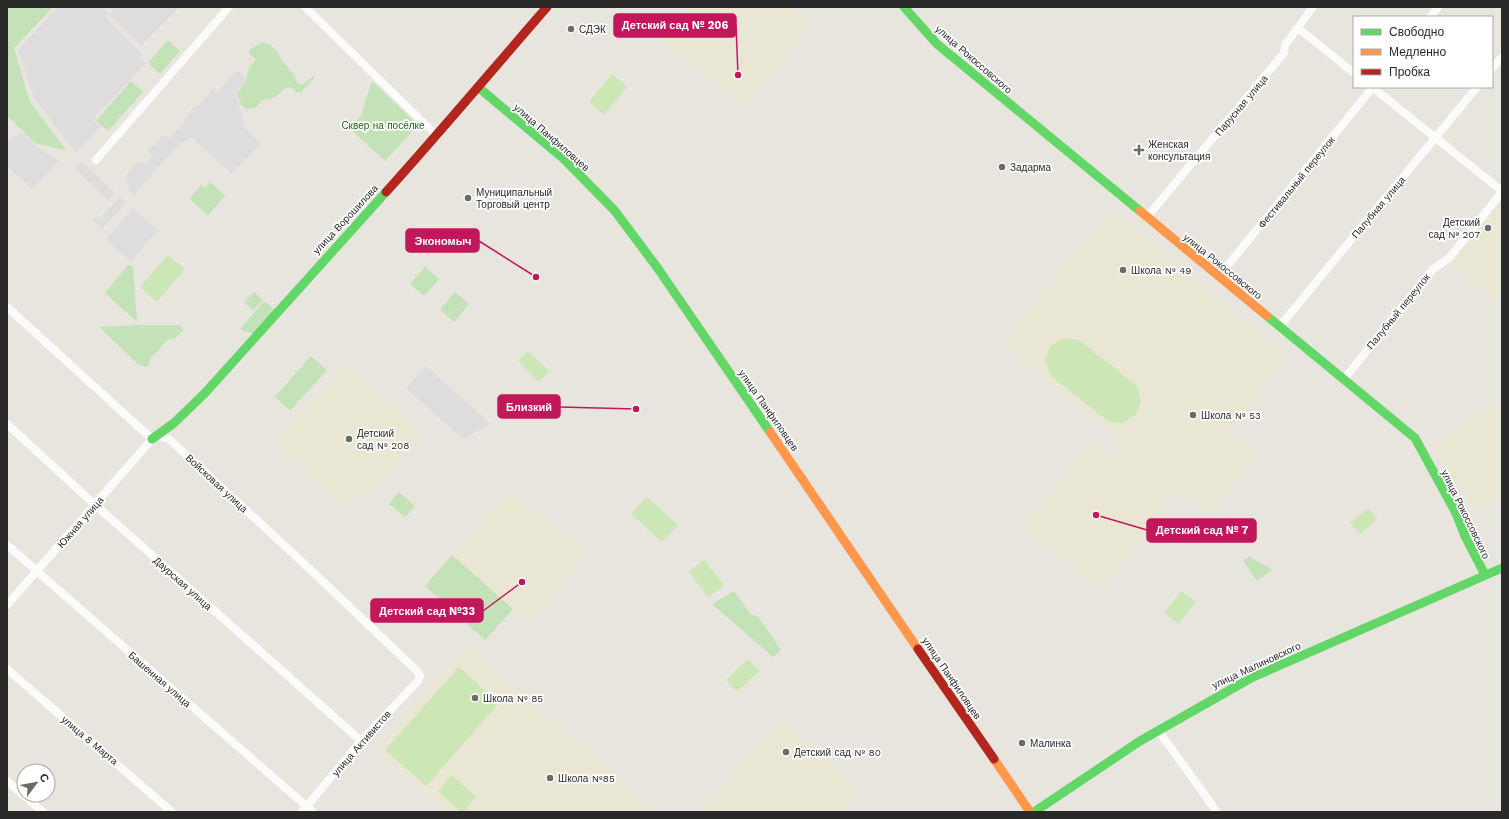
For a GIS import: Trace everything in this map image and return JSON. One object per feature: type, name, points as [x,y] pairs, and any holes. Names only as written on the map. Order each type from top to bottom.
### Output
[{"type":"street","points":[[96,160],[230,7]]},
{"type":"street","points":[[305,7],[438,136]]},
{"type":"street","name":"улица Ворошилова","points":[[152,439],[174,423],[205,393],[316,268],[438,136],[457,110],[547,7]]},
{"type":"street","name":"улица Рокоссовского","points":[[904,7],[937,44],[1415,438],[1456,513],[1468,544],[1485,575]]},
{"type":"street","name":"Парусная улица","points":[[1147,217],[1284,53],[1285,44],[1313,7]]},
{"type":"street","points":[[1431,16],[1438,7]]},
{"type":"street","points":[[1298,28],[1353,72]]},
{"type":"street","points":[[1493,68],[1502,57]]},
{"type":"street","name":"улица Панфиловцев","points":[[478,87],[581,176],[630,231],[663,273],[686,310],[1030,812]]},
{"type":"street","name":"Фестивальный переулок","points":[[1219,276],[1371,88]]},
{"type":"street","points":[[1373,88],[1502,191]]},
{"type":"street","name":"Палубная улица","points":[[1280,326],[1476,88]]},
{"type":"street","name":"Палубный переулок","points":[[1344,379],[1433,269],[1449,258],[1502,191]]},
{"type":"street","points":[[7,307],[152,439]]},
{"type":"street","name":"Даурская улица","points":[[7,424],[95,505],[361,742]]},
{"type":"street","name":"Войсковая улица","points":[[152,439],[159,436],[169,439],[409,662],[420,676]]},
{"type":"street","name":"Южная улица","points":[[7,605],[152,439]]},
{"type":"street","name":"Башенная улица","points":[[7,545],[307,810]]},
{"type":"street","name":"улица Малиновского","points":[[1034,812],[1111,758],[1197,706],[1251,678],[1502,568]]},
{"type":"street","name":"улица 8 Марта","points":[[7,669],[172,812]]},
{"type":"street","name":"улица Активистов","points":[[307,810],[361,742],[418,681],[420,676]]},
{"type":"street","points":[[1158,730],[1217,812]]},
{"type":"street","points":[[7,781],[43,812]]},
{"type":"shaded area","points":[[58,7],[103,7],[107,12],[107,19],[142,54],[140,57],[146,63],[96,116],[94,120],[100,127],[76,153],[34,98],[18,50]]},
{"type":"shaded area","points":[[110,7],[180,7],[141,46],[109,14],[113,10]]},
{"type":"shaded area","points":[[690,7],[788,7],[810,24],[746,107],[663,43]]},
{"type":"shaded area","points":[[237,70],[247,79],[236,92],[244,126],[261,143],[232,174],[191,137],[176,147],[134,195],[130,192],[126,175],[138,162],[147,163],[153,157],[148,151],[164,134],[169,139],[183,123],[192,108],[199,105],[213,89],[217,92]]},
{"type":"shaded area","points":[[23,133],[36,146],[59,161],[32,189],[9,168],[7,169],[7,141]]},
{"type":"shaded area","points":[[82,162],[115,193],[108,200],[75,169]]},
{"type":"shaded area","name":"Детский сад № 207","points":[[1502,194],[1502,295],[1497,301],[1448,261]]},
{"type":"shaded area","points":[[120,197],[126,202],[102,229],[92,220],[96,216],[99,219]]},
{"type":"shaded area","points":[[133,208],[158,230],[132,261],[106,240]]},
{"type":"shaded area","name":"Школа № 49","points":[[1111,210],[1258,331],[1203,397],[1177,375],[1122,442],[1002,342]]},
{"type":"shaded area","name":"Школа № 53","points":[[1258,333],[1287,357],[1227,430],[1258,455],[1209,514],[1180,491],[1171,502],[1113,455],[1176,379],[1203,400]]},
{"type":"shaded area","name":"Детский сад № 208","points":[[346,363],[425,433],[373,491],[367,486],[346,509],[274,444]]},
{"type":"shaded area","points":[[426,366],[491,424],[463,439],[406,388]]},
{"type":"shaded area","points":[[1486,408],[1502,408],[1502,494],[1476,512],[1431,446]]},
{"type":"shaded area","points":[[1093,440],[1170,504],[1100,590],[1022,526]]},
{"type":"shaded area","points":[[510,489],[586,555],[528,622],[452,555]]},
{"type":"shaded area","name":"Школа № 85","points":[[468,646],[656,811],[448,812],[377,749]]},
{"type":"shaded area","name":"Детский сад № 80","points":[[781,718],[860,787],[838,812],[700,812]]},
{"type":"green space","points":[[7,7],[53,7],[14,48],[30,102],[67,151],[35,143],[7,115]]},
{"type":"green space","points":[[168,40],[180,51],[160,74],[148,63]]},
{"type":"green space","points":[[263,42],[271,45],[278,53],[282,61],[294,74],[298,84],[302,85],[312,77],[315,77],[301,92],[296,92],[292,88],[287,87],[274,98],[262,100],[256,108],[246,109],[241,104],[237,93],[245,83],[249,68],[256,59],[250,55],[249,50]]},
{"type":"green space","points":[[612,74],[627,87],[604,115],[589,102]]},
{"type":"green space","points":[[131,81],[143,92],[108,131],[96,121]]},
{"type":"green space","name":"Сквер на посёлке","points":[[372,81],[418,125],[385,161],[349,128],[361,115]]},
{"type":"green space","points":[[210,182],[225,196],[208,215],[189,199],[201,185],[205,188]]},
{"type":"green space","points":[[168,255],[185,269],[157,302],[140,287]]},
{"type":"green space","points":[[128,265],[133,266],[137,322],[105,293]]},
{"type":"green space","points":[[425,267],[439,279],[424,296],[410,284]]},
{"type":"green space","points":[[254,292],[263,300],[253,310],[244,302]]},
{"type":"green space","points":[[455,292],[469,304],[454,322],[440,310]]},
{"type":"green space","points":[[264,301],[276,311],[256,334],[243,331],[241,328]]},
{"type":"green space","points":[[180,325],[183,330],[176,338],[168,339],[150,359],[149,365],[145,367],[138,364],[99,327]]},
{"type":"green space","points":[[1063,338],[1079,340],[1137,386],[1141,401],[1136,414],[1124,423],[1109,422],[1051,376],[1045,360],[1050,347]]},
{"type":"green space","points":[[528,351],[549,371],[539,382],[518,361]]},
{"type":"green space","points":[[311,356],[327,370],[290,411],[275,397]]},
{"type":"green space","points":[[399,492],[415,506],[405,517],[389,504]]},
{"type":"green space","points":[[647,497],[678,525],[662,542],[631,514]]},
{"type":"green space","points":[[1368,508],[1377,519],[1360,534],[1350,523]]},
{"type":"green space","points":[[452,555],[513,609],[485,640],[425,586]]},
{"type":"green space","points":[[1250,556],[1272,570],[1257,581],[1243,560]]},
{"type":"green space","points":[[704,560],[724,585],[708,597],[689,572]]},
{"type":"green space","points":[[734,591],[751,615],[758,616],[781,650],[773,657],[712,604]]},
{"type":"green space","points":[[1182,591],[1196,602],[1178,624],[1164,612]]},
{"type":"green space","points":[[748,659],[759,671],[737,692],[726,680]]},
{"type":"green space","points":[[459,667],[499,703],[426,786],[385,750]]},
{"type":"green space","points":[[452,775],[476,797],[463,812],[461,812],[438,791]]},
{"type":"traffic: fast","points":[[904,7],[937,44],[1140,211]]},
{"type":"traffic: fast","points":[[478,87],[564,159],[615,211],[659,270],[770,432]]},
{"type":"traffic: fast","points":[[152,439],[174,423],[205,393],[386,192]]},
{"type":"traffic: fast","points":[[1267,316],[1415,438],[1456,513],[1465,536],[1485,575]]},
{"type":"traffic: fast","points":[[1034,812],[1140,741],[1251,678],[1502,568]]},
{"type":"traffic: slow","points":[[1140,211],[1267,316]]},
{"type":"traffic: slow","points":[[770,432],[918,649]]},
{"type":"traffic: slow","points":[[994,759],[1030,812]]},
{"type":"traffic: jam","points":[[386,192],[547,7]]},
{"type":"traffic: jam","points":[[918,649],[994,759]]},
{"type":"place","name":"СДЭК","points":[[571,29]]},
{"type":"place","name":"Детский сад № 206","points":[[738,75]]},
{"type":"place","name":"Женская консультация","points":[[1139,150]]},
{"type":"place","name":"Задарма","points":[[1002,167]]},
{"type":"place","name":"Муниципальный Торговый центр","points":[[468,198]]},
{"type":"place","name":"Детский сад № 207","points":[[1488,228]]},
{"type":"place","name":"Школа № 49","points":[[1123,270]]},
{"type":"place","name":"Экономыч","points":[[536,277]]},
{"type":"place","name":"Близкий","points":[[636,409]]},
{"type":"place","name":"Школа № 53","points":[[1193,415]]},
{"type":"place","name":"Детский сад № 208","points":[[349,439]]},
{"type":"place","name":"Детский сад № 7","points":[[1096,515]]},
{"type":"place","name":"Детский сад №33","points":[[522,582]]},
{"type":"place","name":"Школа № 85","points":[[475,698]]},
{"type":"place","name":"Малинка","points":[[1022,743]]},
{"type":"place","name":"Детский сад № 80","points":[[786,752]]},
{"type":"place","name":"Школа №85","points":[[550,778]]}]
